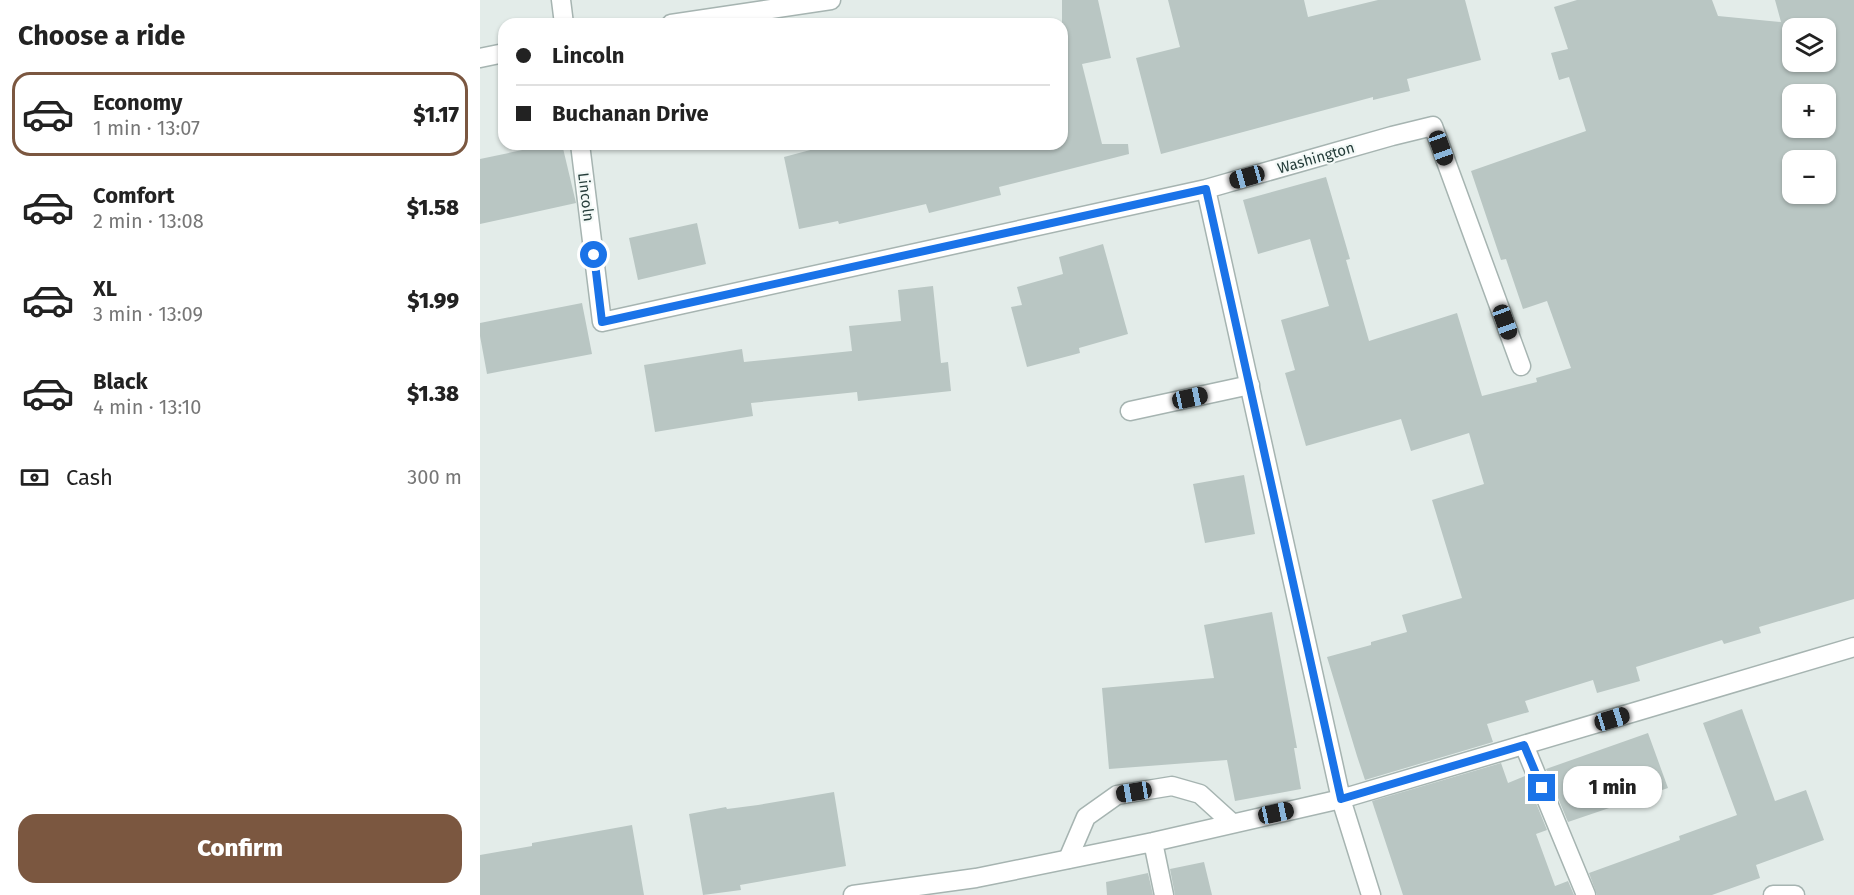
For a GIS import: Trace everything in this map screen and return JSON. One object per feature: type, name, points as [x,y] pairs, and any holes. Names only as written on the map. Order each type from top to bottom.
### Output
[{"type":"street","points":[[561,0],[563,18]]},
{"type":"street","points":[[711,18],[831,0]]},
{"type":"street","points":[[480,58],[498,54]]},
{"type":"street","name":"Washington","points":[[602,322],[1206,189],[1433,126],[1521,366]]},
{"type":"street","name":"Lincoln","points":[[581,150],[602,322]]},
{"type":"street","points":[[1206,189],[1341,799],[1371,895]]},
{"type":"street","points":[[1130,411],[1250,385]]},
{"type":"street","points":[[853,895],[978,887],[1068,859],[1341,799],[1854,647]]},
{"type":"street","points":[[1524,745],[1586,895]]},
{"type":"street","points":[[1068,859],[1086,817],[1117,795],[1172,786],[1200,794],[1232,823]]},
{"type":"street","points":[[1153,842],[1164,895]]},
{"type":"street","points":[[1773,895],[1794,895]]},
{"type":"building","points":[[1062,0],[1098,0],[1111,58],[1082,64],[1102,144],[1128,144],[1129,154],[999,187],[1001,195],[929,213],[926,204],[839,224],[838,221],[799,229],[784,157],[810,150],[1068,150],[1068,18],[1062,18]]},
{"type":"building","points":[[1168,0],[1304,0],[1308,17],[1378,0],[1465,0],[1481,60],[1407,79],[1410,91],[1373,100],[1373,97],[1161,154],[1136,58],[1180,47]]},
{"type":"building","points":[[1577,0],[1712,0],[1718,16],[1781,22],[1775,0],[1854,0],[1854,599],[1759,627],[1761,633],[1724,644],[1722,640],[1636,667],[1640,681],[1597,693],[1593,680],[1525,701],[1529,712],[1487,724],[1493,742],[1365,780],[1327,657],[1407,632],[1402,615],[1462,598],[1432,500],[1484,484],[1469,433],[1411,451],[1401,419],[1306,446],[1285,373],[1295,370],[1281,320],[1329,306],[1310,239],[1258,254],[1243,200],[1326,177],[1350,259],[1346,260],[1369,341],[1457,313],[1482,396],[1537,382],[1536,378],[1571,368],[1547,301],[1523,309],[1506,259],[1501,260],[1471,171],[1586,131],[1569,77],[1559,80],[1551,53],[1568,49],[1554,7]]},
{"type":"building","points":[[523,150],[563,150],[576,203],[480,224],[480,159]]},
{"type":"building","points":[[697,223],[706,264],[638,280],[629,238]]},
{"type":"building","points":[[1103,244],[1128,334],[1079,348],[1080,353],[1027,367],[1011,307],[1022,305],[1017,287],[1063,274],[1059,257]]},
{"type":"building","points":[[933,286],[941,363],[948,362],[951,391],[858,401],[857,392],[751,403],[753,416],[655,432],[644,365],[742,349],[744,362],[852,351],[849,326],[901,321],[898,290]]},
{"type":"building","points":[[582,303],[592,354],[487,374],[480,323]]},
{"type":"building","points":[[1244,475],[1255,534],[1205,543],[1193,484]]},
{"type":"building","points":[[1272,612],[1297,748],[1294,748],[1301,789],[1235,801],[1227,760],[1109,769],[1102,688],[1214,678],[1204,625]]},
{"type":"building","points":[[1742,709],[1775,801],[1806,790],[1824,840],[1756,865],[1760,878],[1712,895],[1597,895],[1589,873],[1680,840],[1679,836],[1737,815],[1703,723]]},
{"type":"building","points":[[1648,733],[1668,788],[1568,822],[1546,769]]},
{"type":"building","points":[[1501,763],[1508,783],[1525,776],[1547,830],[1536,834],[1555,886],[1568,881],[1574,895],[1403,895],[1372,801]]},
{"type":"building","points":[[834,792],[846,866],[740,885],[741,890],[703,895],[689,814]]},
{"type":"building","points":[[632,825],[644,895],[480,895],[480,855]]},
{"type":"building","points":[[1204,862],[1212,895],[1175,895],[1170,869]]},
{"type":"building","points":[[1148,873],[1153,895],[1107,895],[1106,882]]},
{"type":"route","points":[[594,255],[602,322],[1206,189],[1341,799],[1524,745],[1542,788]]}]
